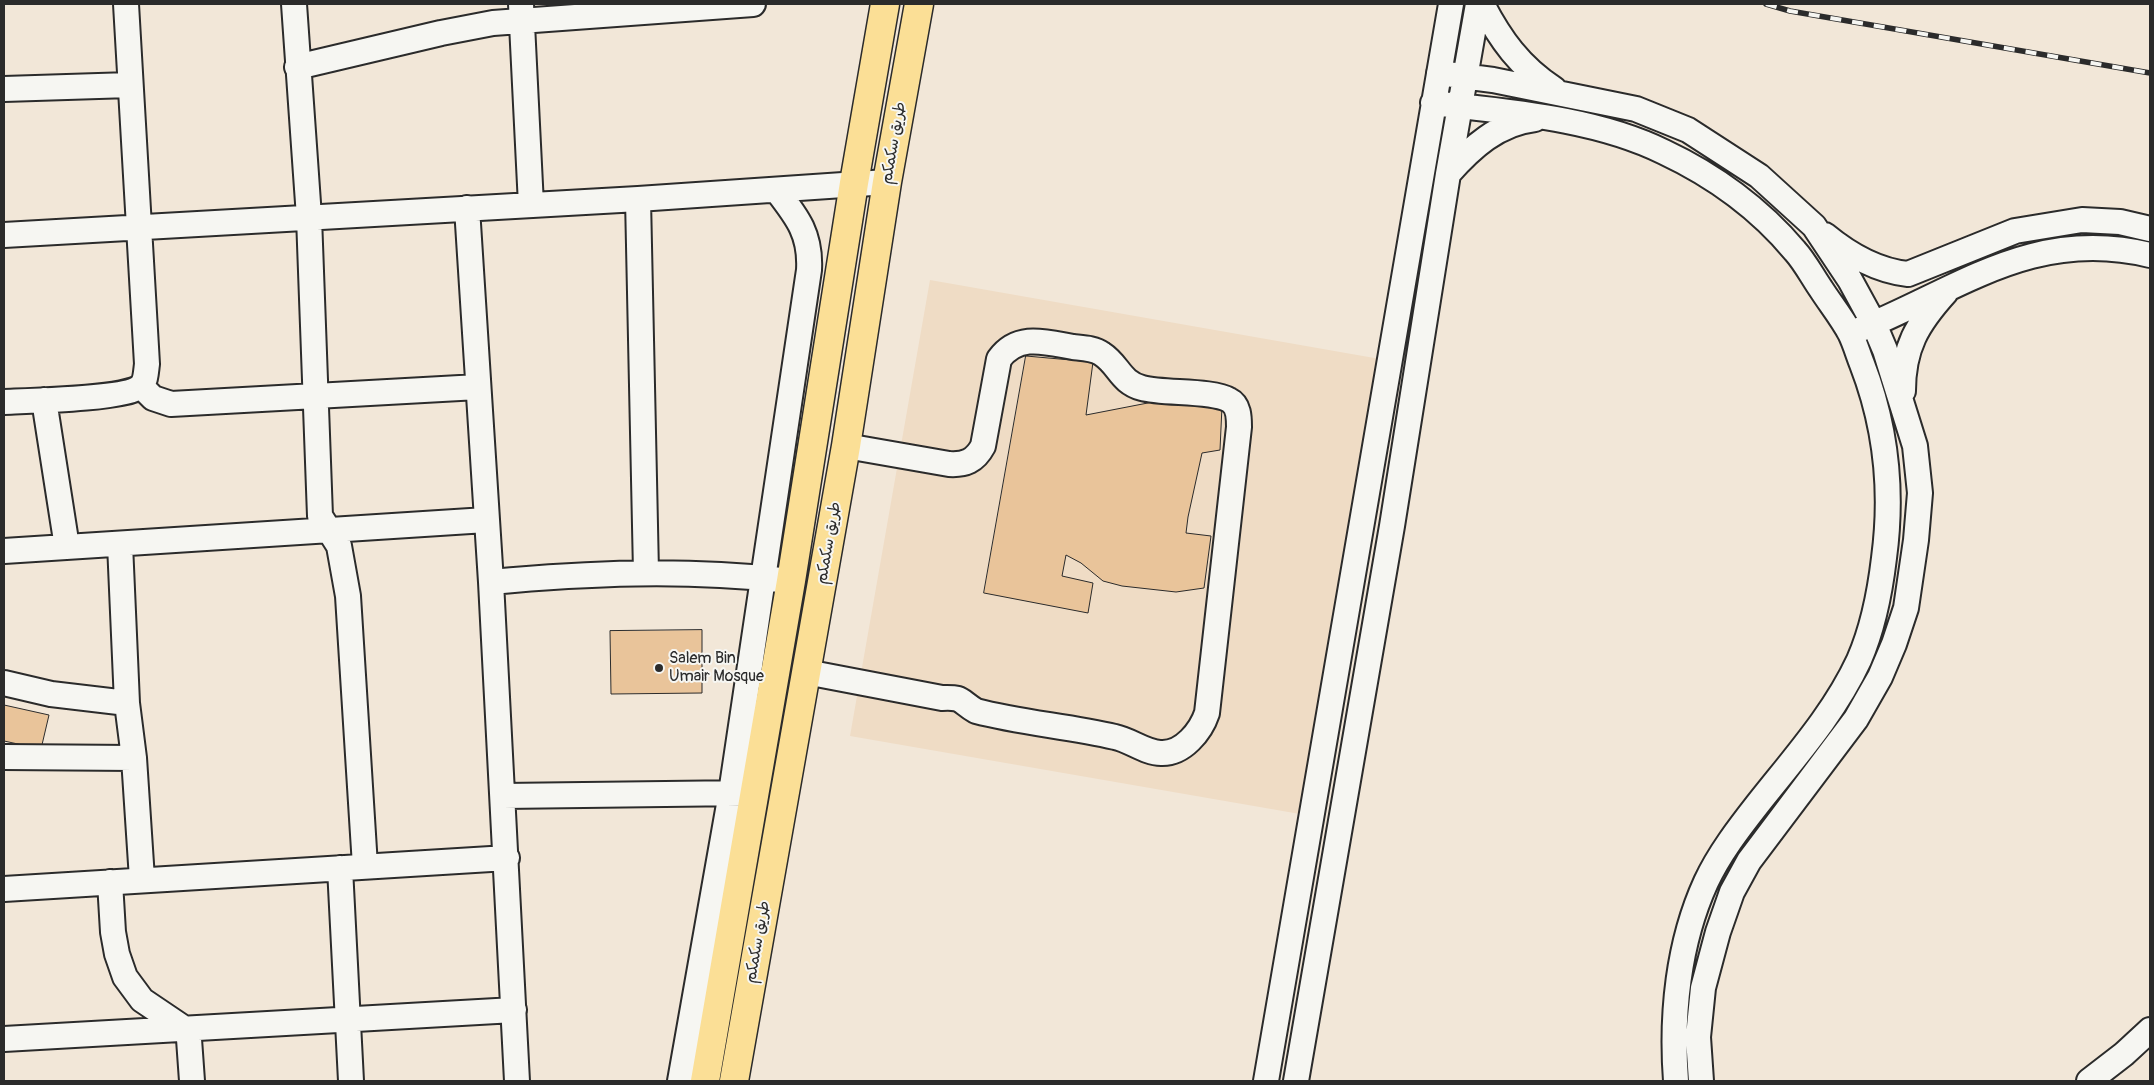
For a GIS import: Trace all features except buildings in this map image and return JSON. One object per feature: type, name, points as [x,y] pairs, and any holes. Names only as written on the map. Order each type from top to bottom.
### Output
[{"type":"main road","name":"طريق سكمكم","points":[[705,1081],[743,793],[778,579],[854,184],[885,4]]},
{"type":"main road","name":"طريق سكمكم","points":[[734,1081],[846,446],[887,182],[919,4]]},
{"type":"street","points":[[4,402],[128,392],[141,386],[144,380],[147,364],[126,4]]},
{"type":"street","points":[[294,4],[308,218],[320,516],[339,546],[348,596],[365,866]]},
{"type":"street","points":[[298,67],[521,12],[753,4]]},
{"type":"street","points":[[1266,1081],[1451,4]]},
{"type":"street","points":[[1296,1081],[1392,526],[1448,174],[1478,4]]},
{"type":"street","points":[[1482,4],[1504,44],[1540,80],[1561,94]]},
{"type":"street","points":[[521,12],[531,205]]},
{"type":"street","points":[[1439,73],[1466,76],[1636,109],[1688,130],[1759,176],[1838,245],[1864,260],[1891,272],[1908,274],[2015,231],[2082,220],[2120,222],[2150,229]]},
{"type":"street","points":[[4,89],[130,85]]},
{"type":"street","points":[[1434,102],[1550,118],[1599,128],[1662,150],[1708,176],[1755,211],[1796,251],[1850,334],[1872,394],[1882,432],[1888,480],[1888,528],[1879,596],[1860,658],[1834,707],[1800,753],[1756,806],[1723,852],[1707,880],[1693,915],[1678,980],[1673,1038],[1676,1081]]},
{"type":"street","points":[[1448,174],[1480,142],[1496,132],[1531,120],[1550,118]]},
{"type":"street","points":[[4,235],[778,191],[887,182]]},
{"type":"street","points":[[491,582],[568,575],[646,572],[778,579],[810,256],[804,229],[798,217],[778,191]]},
{"type":"street","points":[[638,199],[646,572]]},
{"type":"street","points":[[467,208],[507,858],[517,1081]]},
{"type":"street","points":[[1701,1081],[1698,1037],[1703,988],[1718,932],[1732,892],[1749,861],[1856,720],[1880,677],[1906,608],[1915,550],[1920,493],[1915,446],[1904,408],[1874,324],[1850,280],[1814,226]]},
{"type":"street","points":[[1850,334],[1952,286],[2002,265],[2054,250],[2091,247],[2130,250],[2150,255]]},
{"type":"street","points":[[1904,408],[1903,376],[1913,336],[1927,313],[1952,286]]},
{"type":"street","points":[[806,672],[942,698],[955,697],[962,699],[968,707],[982,713],[1112,736],[1162,753],[1175,750],[1194,736],[1208,713],[1239,427],[1239,415],[1236,406],[1229,400],[1217,396],[1141,388],[1125,381],[1111,361],[1097,351],[1028,341],[1006,349],[999,359],[983,446],[978,455],[972,460],[963,465],[949,464],[846,446]]},
{"type":"street","points":[[141,386],[153,398],[171,404],[478,387]]},
{"type":"street","points":[[44,400],[67,547]]},
{"type":"street","points":[[4,550],[330,532],[486,520]]},
{"type":"street","points":[[120,544],[127,703],[134,758],[142,879]]},
{"type":"street","points":[[4,683],[51,694],[127,703]]},
{"type":"street","points":[[4,757],[134,758]]},
{"type":"street","points":[[503,796],[743,793],[680,1081]]},
{"type":"street","points":[[4,889],[507,858]]},
{"type":"street","points":[[340,868],[351,1081]]},
{"type":"street","points":[[110,882],[113,932],[117,954],[125,977],[142,1000],[185,1029],[189,1039],[192,1081]]},
{"type":"street","points":[[4,1039],[514,1010]]},
{"type":"street","points":[[2089,1081],[2124,1054],[2150,1030]]},
{"type":"shaded area","points":[[930,280],[1380,359],[1300,814],[850,736]]},
{"type":"railway","points":[[1766,4],[1790,11],[2150,73]]},
{"type":"place","name":"Salem Bin Umair Mosque","points":[[659,668]]}]
